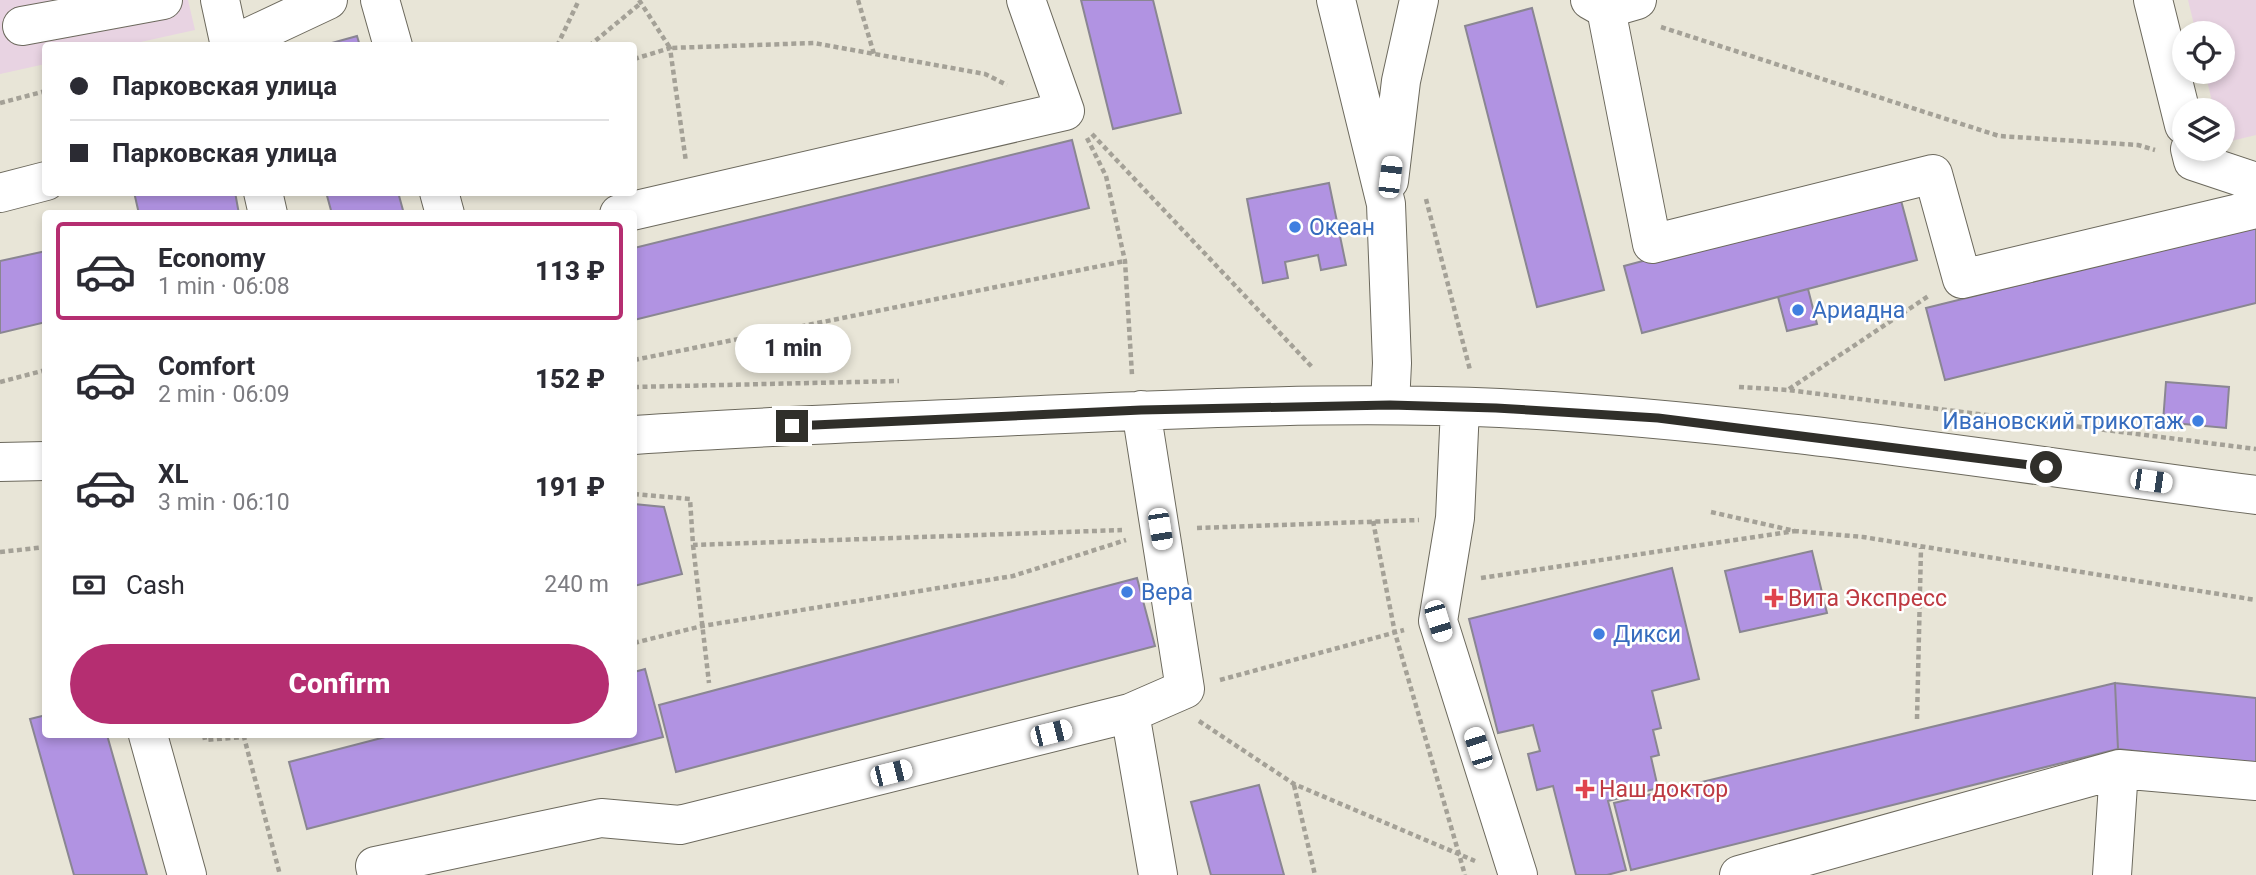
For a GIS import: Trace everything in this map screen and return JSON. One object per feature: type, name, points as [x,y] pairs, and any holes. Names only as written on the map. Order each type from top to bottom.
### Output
[{"type":"street","points":[[13,19],[163,0]]},
{"type":"street","points":[[220,0],[229,42]]},
{"type":"street","points":[[239,42],[328,0]]},
{"type":"street","points":[[380,0],[393,42]]},
{"type":"street","points":[[636,210],[1065,111],[1026,0]]},
{"type":"street","points":[[1336,0],[1386,204]]},
{"type":"street","points":[[1390,405],[1392,363],[1386,204],[1401,80],[1419,0]]},
{"type":"street","points":[[2153,0],[2177,98]]},
{"type":"street","points":[[1623,9],[1652,243],[1933,174],[1962,279],[2256,209]]},
{"type":"street","points":[[2218,161],[2256,182]]},
{"type":"street","points":[[0,193],[42,182]]},
{"type":"street","points":[[637,435],[1141,410],[1390,405],[1658,418],[2256,495]]},
{"type":"street","points":[[1460,408],[1455,518],[1438,621],[1501,870]]},
{"type":"street","points":[[377,875],[375,866],[601,818],[680,825],[1130,713],[1185,689],[1141,410]]},
{"type":"street","points":[[0,462],[42,461]]},
{"type":"street","points":[[1130,713],[1158,875]]},
{"type":"street","points":[[149,738],[187,875]]},
{"type":"street","points":[[1739,875],[2119,769],[2256,781]]},
{"type":"street","points":[[2112,875],[2119,769]]},
{"type":"path","points":[[559,42],[579,0]]},
{"type":"path","points":[[858,0],[874,54]]},
{"type":"path","points":[[594,42],[640,1],[670,48],[691,197]]},
{"type":"path","points":[[1623,9],[1999,136],[2172,145]]},
{"type":"path","points":[[637,58],[670,48]]},
{"type":"path","points":[[0,103],[42,92]]},
{"type":"path","points":[[1088,130],[1312,367]]},
{"type":"path","points":[[1423,188],[1470,371]]},
{"type":"path","points":[[637,359],[1125,261]]},
{"type":"path","points":[[1788,390],[1926,298],[1962,279]]},
{"type":"path","points":[[0,382],[42,371]]},
{"type":"path","points":[[637,494],[691,499],[693,545],[709,683]]},
{"type":"path","points":[[1711,512],[1795,531],[1863,537],[2256,600]]},
{"type":"path","points":[[693,545],[1455,518]]},
{"type":"path","points":[[1373,521],[1395,633],[1465,875]]},
{"type":"path","points":[[637,641],[702,626],[1013,576],[1160,529]]},
{"type":"path","points":[[1469,580],[1795,531]]},
{"type":"path","points":[[0,552],[42,547]]},
{"type":"path","points":[[1917,719],[1921,548]]},
{"type":"path","points":[[1438,621],[1185,689],[1196,720],[1294,784],[1501,870]]},
{"type":"path","points":[[205,738],[231,738]]},
{"type":"path","points":[[244,738],[280,875]]},
{"type":"path","points":[[1294,784],[1315,875]]},
{"type":"shaded area","points":[[0,0],[188,0],[195,30],[141,42],[42,42],[42,65],[0,74]]},
{"type":"shaded area","points":[[2188,0],[2256,0],[2256,135],[2235,140],[2235,98],[2211,98],[2208,84],[2235,84],[2235,21],[2193,21]]},
{"type":"building","points":[[1081,0],[1153,0],[1181,113],[1113,129]]},
{"type":"building","points":[[1532,8],[1604,290],[1537,307],[1465,26]]},
{"type":"building","points":[[357,36],[359,42],[335,42]]},
{"type":"building","points":[[1072,140],[1089,208],[637,319],[637,247]]},
{"type":"building","name":"Океан","points":[[1329,183],[1346,265],[1321,270],[1318,255],[1285,262],[1288,278],[1263,283],[1247,199]]},
{"type":"building","points":[[1899,193],[1917,260],[1642,333],[1624,266]]},
{"type":"building","points":[[135,196],[236,196],[238,210],[138,210]]},
{"type":"building","points":[[327,196],[399,196],[403,210],[331,210]]},
{"type":"building","points":[[2256,226],[2256,303],[1945,380],[1926,308]]},
{"type":"building","points":[[42,252],[42,323],[0,333],[0,261]]},
{"type":"building","name":"Ариадна","points":[[1808,289],[1817,324],[1787,331],[1778,297]]},
{"type":"building","points":[[2166,382],[2229,387],[2226,428],[2163,422]]},
{"type":"building","points":[[637,504],[664,507],[682,574],[637,585]]},
{"type":"building","points":[[1812,551],[1827,613],[1740,632],[1725,571]]},
{"type":"building","points":[[1672,568],[1699,679],[1652,691],[1661,728],[1653,730],[1659,755],[1651,757],[1658,788],[1608,801],[1626,870],[1607,875],[1576,875],[1553,786],[1537,790],[1528,754],[1540,751],[1533,725],[1498,733],[1469,619]]},
{"type":"building","points":[[1137,578],[1155,646],[676,772],[659,705]]},
{"type":"building","points":[[645,669],[663,737],[307,829],[289,762],[381,738],[637,738],[637,671]]},
{"type":"building","points":[[2115,683],[2256,698],[2256,765],[2118,749]]},
{"type":"building","points":[[2115,683],[2118,749],[1631,870],[1614,803]]},
{"type":"building","points":[[42,716],[42,738],[108,738],[147,875],[74,875],[30,719]]},
{"type":"building","points":[[1259,785],[1284,875],[1211,875],[1191,802]]},
{"type":"place","name":"Океан","points":[[1295,227]]},
{"type":"place","name":"Ариадна","points":[[1798,310]]},
{"type":"place","name":"Ивановский трикотаж","points":[[2198,421]]},
{"type":"place","name":"Вера","points":[[1127,592]]},
{"type":"place","name":"Вита Экспресс","points":[[1774,598]]},
{"type":"place","name":"Дикси","points":[[1599,634]]},
{"type":"place","name":"Наш доктор","points":[[1585,789]]},
{"type":"route","points":[[792,426],[1141,410],[1390,405],[1496,408],[1658,418],[2046,467]]}]
